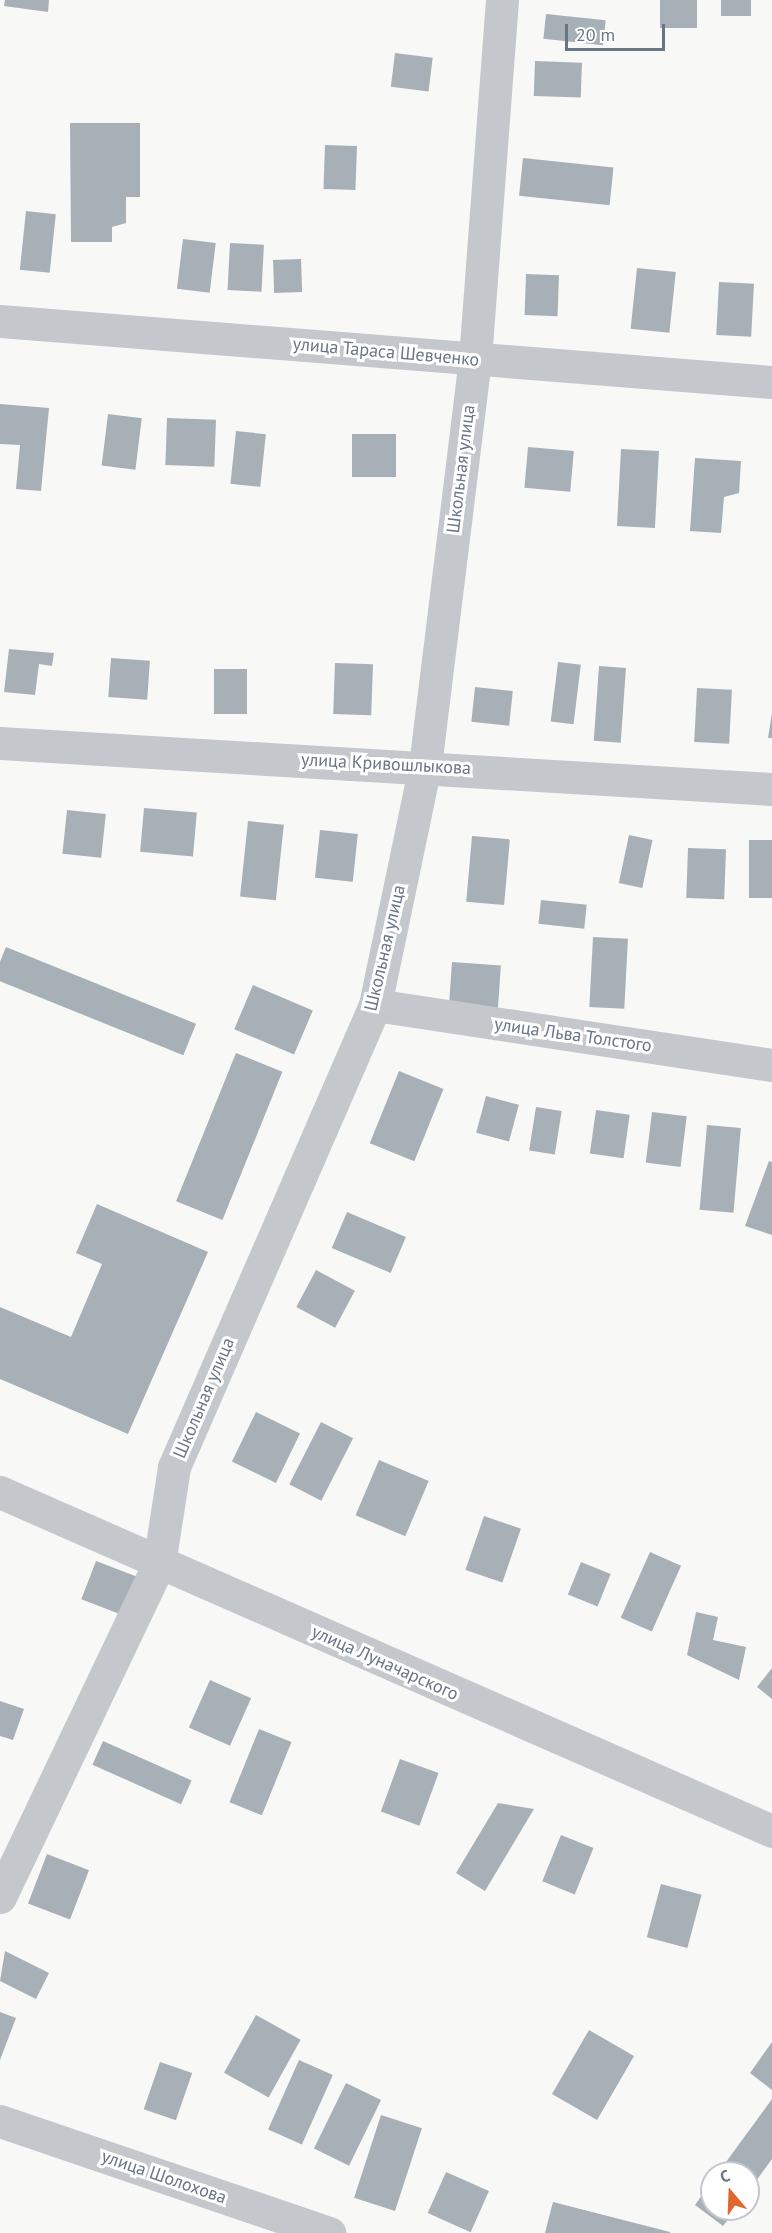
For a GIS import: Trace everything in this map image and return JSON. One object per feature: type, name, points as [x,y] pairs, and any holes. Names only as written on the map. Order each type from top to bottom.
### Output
[{"type":"street","name":"Школьная улица","points":[[0,1897],[159,1564],[174,1467],[375,1005],[425,766],[475,359],[502,0]]},
{"type":"street","name":"улица Тараса Шевченко","points":[[0,321],[772,382]]},
{"type":"street","name":"улица Кривошлыкова","points":[[0,743],[425,766],[772,789]]},
{"type":"street","name":"улица Льва Толстого","points":[[375,1005],[772,1065]]},
{"type":"street","name":"улица Луначарского","points":[[0,1492],[159,1564],[772,1831]]},
{"type":"street","name":"улица Шолохова","points":[[0,2121],[329,2233]]},
{"type":"building","points":[[5,0],[49,0],[48,12],[4,6]]},
{"type":"building","points":[[660,0],[697,0],[697,28],[660,28]]},
{"type":"building","points":[[721,0],[751,0],[751,16],[721,16]]},
{"type":"building","points":[[546,14],[606,20],[603,45],[543,39]]},
{"type":"building","points":[[395,53],[433,58],[429,91],[391,87]]},
{"type":"building","points":[[535,61],[582,63],[581,98],[534,96]]},
{"type":"building","points":[[70,123],[140,123],[140,197],[126,197],[126,223],[112,227],[112,242],[71,242]]},
{"type":"building","points":[[325,145],[357,146],[355,190],[323,189]]},
{"type":"building","points":[[523,158],[614,168],[610,205],[519,196]]},
{"type":"building","points":[[26,211],[56,214],[50,273],[20,270]]},
{"type":"building","points":[[183,239],[216,243],[210,293],[177,289]]},
{"type":"building","points":[[230,243],[264,245],[261,292],[228,290]]},
{"type":"building","points":[[301,259],[302,292],[274,293],[273,260]]},
{"type":"building","points":[[637,268],[676,272],[669,333],[631,329]]},
{"type":"building","points":[[526,274],[559,275],[558,316],[525,315]]},
{"type":"building","points":[[719,282],[754,284],[751,337],[716,335]]},
{"type":"building","points":[[0,404],[49,408],[41,491],[16,489],[20,445],[0,444]]},
{"type":"building","points":[[108,414],[142,418],[135,470],[102,466]]},
{"type":"building","points":[[167,418],[216,420],[214,467],[165,465]]},
{"type":"building","points":[[236,431],[266,434],[260,487],[230,484]]},
{"type":"building","points":[[352,434],[396,434],[396,477],[352,477]]},
{"type":"building","points":[[528,447],[574,451],[570,492],[524,488]]},
{"type":"building","points":[[621,449],[659,451],[655,528],[617,526]]},
{"type":"building","points":[[695,458],[741,461],[739,493],[724,497],[721,533],[690,531]]},
{"type":"building","points":[[9,649],[54,653],[52,666],[39,664],[35,695],[4,692]]},
{"type":"building","points":[[111,658],[150,661],[147,700],[108,697]]},
{"type":"building","points":[[558,662],[581,665],[574,724],[551,722]]},
{"type":"building","points":[[335,663],[373,664],[371,715],[333,714]]},
{"type":"building","points":[[599,666],[626,668],[621,743],[594,741]]},
{"type":"building","points":[[214,669],[247,669],[247,714],[214,714]]},
{"type":"building","points":[[475,687],[513,691],[509,726],[471,722]]},
{"type":"building","points":[[697,688],[732,690],[729,744],[694,742]]},
{"type":"building","points":[[772,713],[772,738],[768,738]]},
{"type":"building","points":[[144,808],[197,813],[193,856],[140,852]]},
{"type":"building","points":[[67,810],[106,814],[101,858],[62,854]]},
{"type":"building","points":[[248,821],[284,825],[276,900],[240,897]]},
{"type":"building","points":[[320,830],[358,834],[353,882],[315,878]]},
{"type":"building","points":[[629,835],[652,840],[642,888],[619,883]]},
{"type":"building","points":[[472,836],[510,839],[504,905],[466,902]]},
{"type":"building","points":[[749,840],[772,840],[772,898],[749,898]]},
{"type":"building","points":[[688,848],[726,849],[724,899],[686,898]]},
{"type":"building","points":[[541,900],[587,905],[584,929],[538,924]]},
{"type":"building","points":[[593,937],[628,939],[624,1009],[589,1007]]},
{"type":"building","points":[[6,947],[196,1024],[183,1055],[0,981],[0,962]]},
{"type":"building","points":[[452,962],[501,965],[498,1008],[449,1005]]},
{"type":"building","points":[[253,985],[313,1010],[294,1055],[234,1029]]},
{"type":"building","points":[[236,1053],[282,1072],[222,1220],[176,1201]]},
{"type":"building","points":[[399,1071],[444,1089],[414,1161],[370,1143]]},
{"type":"building","points":[[486,1096],[519,1105],[509,1142],[476,1133]]},
{"type":"building","points":[[536,1107],[562,1111],[555,1155],[529,1150]]},
{"type":"building","points":[[596,1110],[630,1115],[624,1158],[590,1154]]},
{"type":"building","points":[[652,1112],[687,1116],[681,1167],[646,1163]]},
{"type":"building","points":[[707,1125],[741,1128],[733,1213],[700,1210]]},
{"type":"building","points":[[769,1161],[772,1162],[772,1235],[745,1226]]},
{"type":"building","points":[[97,1204],[208,1252],[128,1434],[0,1379],[0,1307],[71,1337],[102,1264],[76,1253]]},
{"type":"building","points":[[347,1212],[406,1237],[391,1273],[332,1248]]},
{"type":"building","points":[[316,1270],[355,1291],[335,1328],[296,1307]]},
{"type":"building","points":[[256,1412],[300,1433],[276,1483],[232,1461]]},
{"type":"building","points":[[321,1422],[353,1438],[321,1501],[289,1484]]},
{"type":"building","points":[[379,1460],[429,1481],[405,1536],[356,1515]]},
{"type":"building","points":[[484,1516],[521,1529],[502,1583],[465,1570]]},
{"type":"building","points":[[650,1552],[681,1566],[652,1632],[621,1618]]},
{"type":"building","points":[[96,1561],[137,1577],[122,1615],[81,1599]]},
{"type":"building","points":[[581,1562],[611,1574],[598,1606],[568,1594]]},
{"type":"building","points":[[696,1612],[718,1617],[713,1640],[746,1647],[739,1680],[687,1655]]},
{"type":"building","points":[[772,1668],[772,1699],[757,1687]]},
{"type":"building","points":[[210,1680],[251,1698],[230,1746],[189,1728]]},
{"type":"building","points":[[0,1701],[24,1709],[13,1740],[0,1736]]},
{"type":"building","points":[[259,1729],[291,1742],[262,1815],[229,1802]]},
{"type":"building","points":[[103,1741],[192,1780],[181,1804],[92,1765]]},
{"type":"building","points":[[400,1759],[439,1773],[419,1826],[381,1812]]},
{"type":"building","points":[[498,1803],[534,1809],[485,1891],[456,1873]]},
{"type":"building","points":[[561,1835],[593,1848],[575,1894],[542,1881]]},
{"type":"building","points":[[47,1854],[89,1870],[70,1920],[28,1903]]},
{"type":"building","points":[[661,1884],[702,1895],[687,1948],[647,1937]]},
{"type":"building","points":[[5,1951],[49,1973],[36,1999],[0,1981]]},
{"type":"building","points":[[0,2012],[16,2018],[0,2060]]},
{"type":"building","points":[[256,2015],[301,2040],[269,2097],[224,2073]]},
{"type":"building","points":[[589,2030],[634,2056],[597,2120],[552,2094]]},
{"type":"building","points":[[772,2042],[772,2090],[750,2073]]},
{"type":"building","points":[[299,2060],[333,2075],[302,2144],[268,2129]]},
{"type":"building","points":[[160,2062],[192,2073],[176,2120],[144,2109]]},
{"type":"building","points":[[346,2083],[381,2100],[349,2166],[314,2149]]},
{"type":"building","points":[[772,2099],[772,2159],[760,2176],[760,2161],[727,2161]]},
{"type":"building","points":[[381,2115],[422,2128],[395,2211],[354,2198]]},
{"type":"building","points":[[446,2172],[489,2191],[471,2232],[428,2213]]},
{"type":"building","points":[[700,2198],[700,2209],[695,2205]]},
{"type":"building","points":[[553,2202],[670,2232],[670,2233],[545,2233]]},
{"type":"building","points":[[716,2221],[727,2221],[723,2226]]}]
